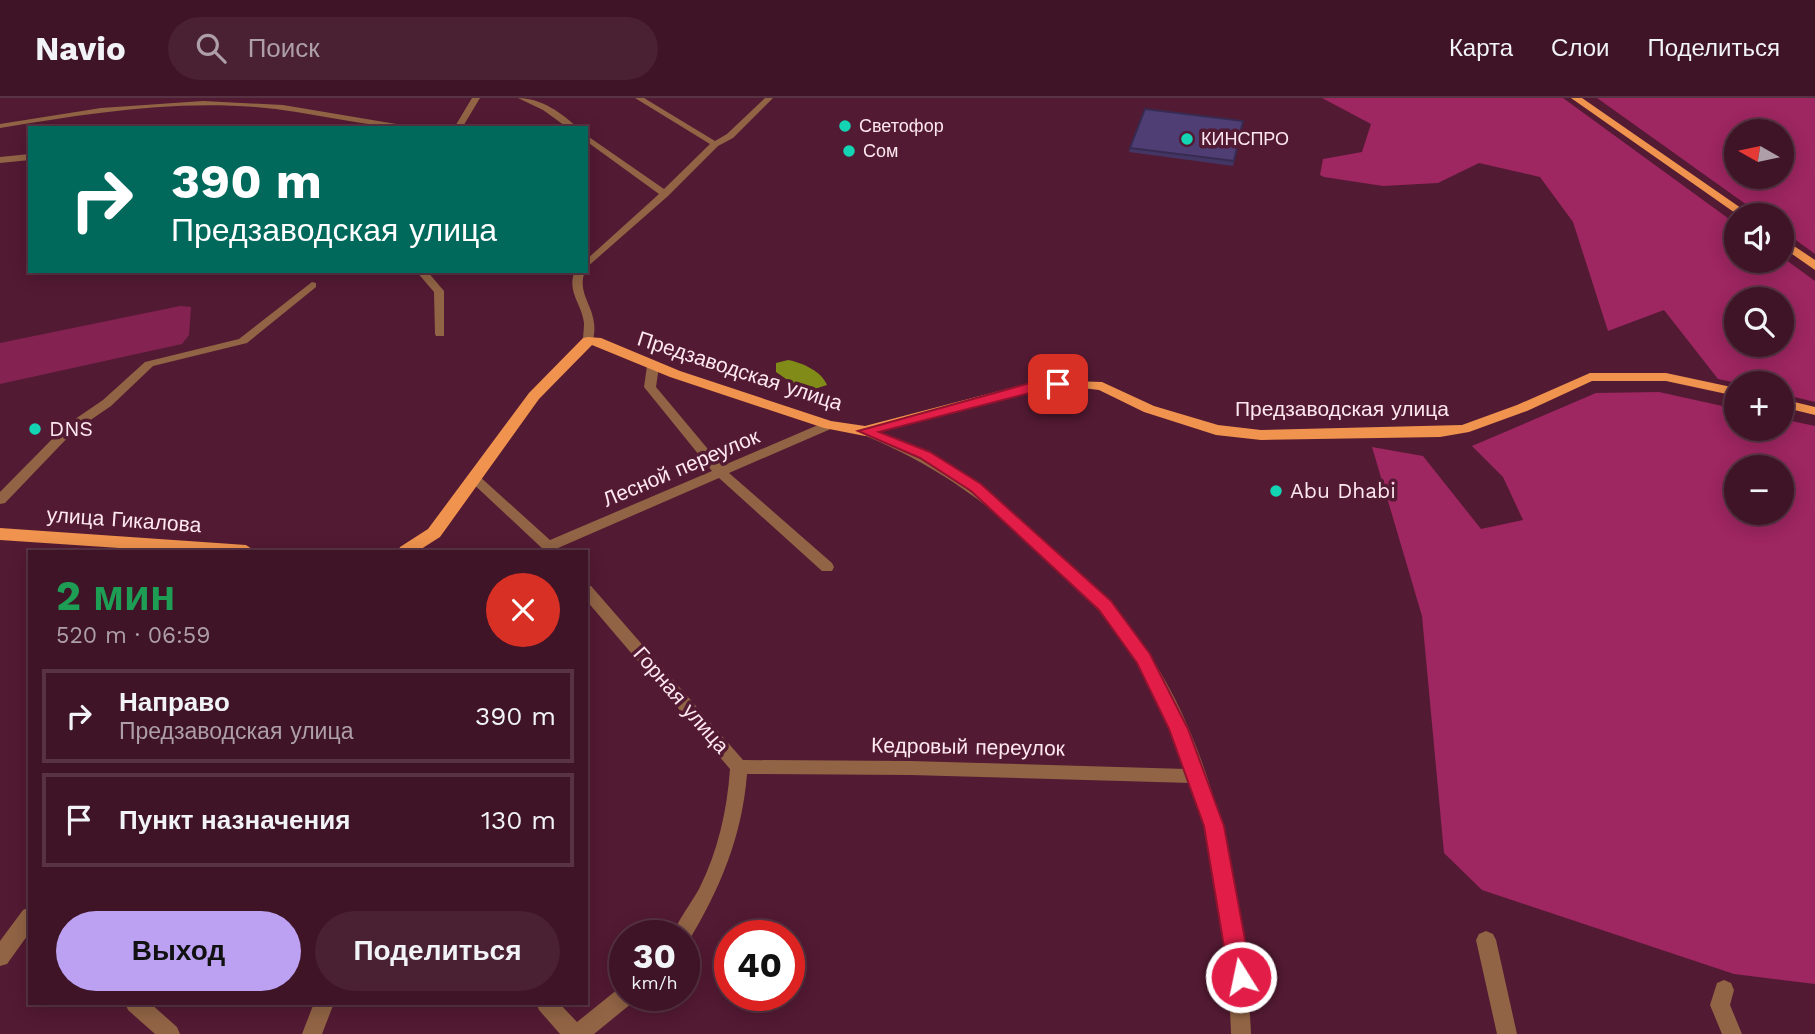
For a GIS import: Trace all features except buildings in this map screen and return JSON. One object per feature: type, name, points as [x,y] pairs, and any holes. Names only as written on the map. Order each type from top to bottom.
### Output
[{"type":"main road","points":[[1576,98],[1728,203]]},
{"type":"main road","points":[[1794,251],[1815,266]]},
{"type":"main road","points":[[408,550],[435,533],[534,396],[588,341]]},
{"type":"main road","name":"Предзаводская улица","points":[[588,341],[596,341],[653,366],[829,425],[865,431],[1041,384],[1102,386],[1149,409],[1216,430],[1261,435],[1464,429],[1522,408],[1590,377],[1666,377],[1724,390]]},
{"type":"main road","points":[[1794,406],[1815,411]]},
{"type":"main road","name":"улица Гикалова","points":[[3,538],[227,550]]},
{"type":"street","points":[[228,105],[239,98]]},
{"type":"street","points":[[459,126],[477,98]]},
{"type":"street","points":[[522,98],[546,108],[571,126]]},
{"type":"street","points":[[639,98],[715,144]]},
{"type":"street","points":[[588,264],[665,194],[715,144],[730,136],[769,98]]},
{"type":"street","points":[[0,125],[43,118],[204,103],[400,126]]},
{"type":"street","points":[[588,138],[665,194]]},
{"type":"street","points":[[0,160],[28,157]]},
{"type":"street","points":[[423,273],[439,291],[440,334]]},
{"type":"street","points":[[580,273],[576,291],[589,321],[588,341]]},
{"type":"street","points":[[0,500],[69,429],[107,402],[149,365],[243,341],[312,285]]},
{"type":"street","points":[[653,366],[650,387],[720,472],[827,567]]},
{"type":"street","name":"Лесной переулок","points":[[551,549],[829,425]]},
{"type":"street","points":[[865,431],[925,455],[976,487],[1105,606],[1144,659],[1178,729],[1214,826],[1241,977],[1241,1034]]},
{"type":"street","points":[[473,478],[551,549]]},
{"type":"street","name":"Горная улица","points":[[588,592],[739,767],[730,838],[719,873],[691,920]]},
{"type":"street","name":"Кедровый переулок","points":[[739,767],[911,768],[1196,776]]},
{"type":"street","points":[[0,957],[28,919]]},
{"type":"street","points":[[1486,940],[1507,1034]]},
{"type":"street","points":[[1724,990],[1720,1005],[1732,1034]]},
{"type":"street","points":[[137,1005],[170,1034]]},
{"type":"street","points":[[312,1034],[323,1005]]},
{"type":"street","points":[[548,1005],[576,1034],[609,1008]]},
{"type":"shaded area","points":[[1322,98],[1563,98],[1724,215],[1724,273],[1794,273],[1794,266],[1815,281],[1815,402],[1794,397],[1794,371],[1724,371],[1724,380],[1718,379],[1664,310],[1608,331],[1573,222],[1540,177],[1479,163],[1438,183],[1383,186],[1320,175],[1323,159],[1362,152],[1371,124]]},
{"type":"shaded area","points":[[1597,98],[1815,98],[1815,254],[1794,239],[1794,203],[1744,203],[1725,189],[1794,189],[1794,119],[1724,119],[1724,189]]},
{"type":"shaded area","points":[[180,306],[191,307],[189,335],[182,344],[0,384],[0,343]]},
{"type":"shaded area","points":[[788,360],[811,368],[827,385],[805,392],[776,372],[776,363]]},
{"type":"shaded area","points":[[1659,392],[1724,406],[1724,441],[1794,441],[1794,422],[1815,426],[1815,984],[1734,974],[1482,890],[1444,853],[1422,616],[1372,447],[1423,456],[1481,529],[1523,520],[1503,477],[1472,446],[1596,393]]},
{"type":"place","name":"Светофор","points":[[845,126]]},
{"type":"place","name":"КИНСПРО","points":[[1187,139]]},
{"type":"place","name":"Сом","points":[[849,151]]},
{"type":"place","name":"DNS","points":[[35,429]]},
{"type":"place","name":"Abu Dhabi","points":[[1276,491]]},
{"type":"route","points":[[1058,384],[1041,384],[865,431],[925,455],[976,487],[1105,606],[1144,659],[1178,729],[1214,826],[1241,977]]}]
